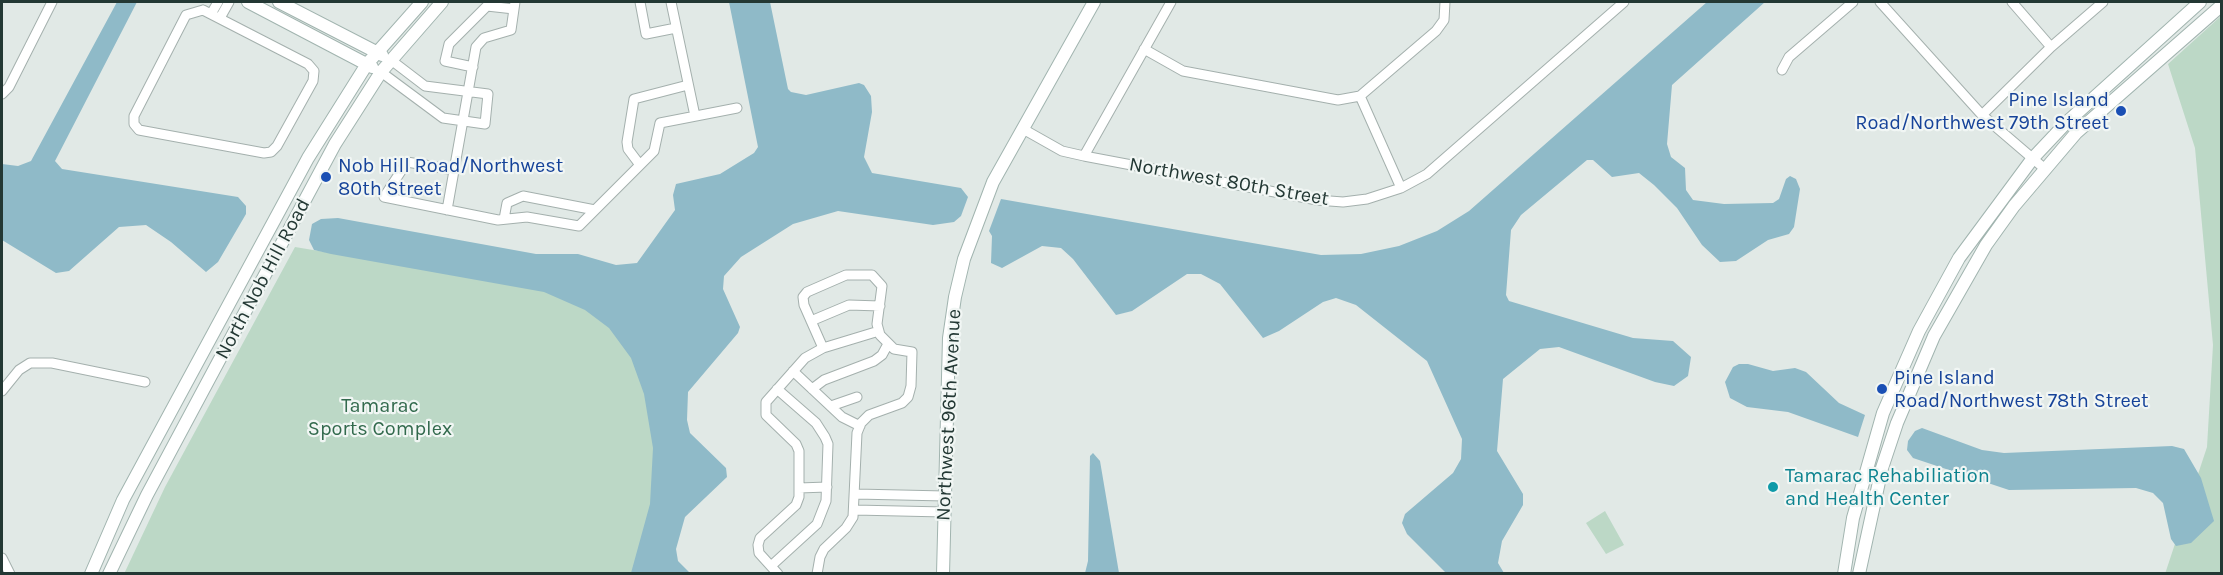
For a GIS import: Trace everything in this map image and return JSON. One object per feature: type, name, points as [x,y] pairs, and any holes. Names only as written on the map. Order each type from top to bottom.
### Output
[{"type":"main road","points":[[248,2],[381,72]]},
{"type":"main road","points":[[279,2],[391,60]]},
{"type":"main road","name":"North Nob Hill Road","points":[[92,573],[123,500],[308,158],[367,64],[422,2]]},
{"type":"main road","name":"North Nob Hill Road","points":[[109,573],[147,495],[335,144],[381,72],[442,2]]},
{"type":"main road","name":"Northwest 96th Avenue","points":[[943,573],[948,349],[955,297],[977,219],[993,182],[1094,2]]},
{"type":"main road","points":[[1844,573],[1853,518],[1867,463],[1899,373],[1934,302],[1959,258],[2033,158],[2101,89],[2200,2]]},
{"type":"main road","points":[[1859,573],[1882,468],[1915,378],[1939,327],[1986,245],[2044,169],[2076,133],[2222,5]]},
{"type":"street","points":[[2,94],[9,87],[52,2]]},
{"type":"street","points":[[216,16],[218,2]]},
{"type":"street","points":[[216,16],[229,2]]},
{"type":"street","points":[[640,2],[646,34],[676,28]]},
{"type":"street","points":[[671,2],[695,116]]},
{"type":"street","points":[[1084,156],[1171,2]]},
{"type":"street","points":[[1144,49],[1183,71],[1338,100],[1360,96],[1436,31],[1444,20],[1445,2]]},
{"type":"street","name":"Northwest 80th Street","points":[[1023,129],[1062,151],[1084,156],[1317,200],[1343,202],[1367,199],[1401,188],[1427,174],[1622,2]]},
{"type":"street","points":[[1782,70],[1789,57],[1853,2]]},
{"type":"street","points":[[1881,2],[1983,115],[2044,169]]},
{"type":"street","points":[[2012,2],[2051,47]]},
{"type":"street","points":[[1983,115],[2051,47],[2103,2]]},
{"type":"street","points":[[447,210],[473,67],[476,47],[484,38],[511,30],[515,5],[487,6],[449,44],[445,62],[473,67]]},
{"type":"street","points":[[203,10],[216,16],[308,64],[314,71],[313,81],[277,146],[271,152],[264,153],[139,130],[135,124],[134,116],[186,15],[203,10]]},
{"type":"street","points":[[381,72],[443,117],[485,124],[488,94],[425,86],[391,60]]},
{"type":"street","points":[[640,165],[628,149],[627,142],[634,99],[688,85]]},
{"type":"street","points":[[1360,96],[1401,188]]},
{"type":"street","points":[[454,170],[407,162],[384,197],[504,219],[526,217],[579,226],[654,151],[660,123],[737,108]]},
{"type":"street","points":[[504,219],[507,203],[524,196],[595,210]]},
{"type":"street","points":[[817,573],[824,549],[846,528],[855,510],[857,433],[860,426],[869,416],[902,403],[908,397],[911,386],[912,352],[894,349],[879,331],[882,286],[872,275],[846,275],[807,292],[803,297],[824,348]]},
{"type":"street","points":[[811,321],[849,305],[880,306]]},
{"type":"street","points":[[777,389],[822,430],[828,444],[826,501],[817,524],[774,570],[759,553],[760,538],[796,505],[800,488],[799,451],[796,444],[766,416],[766,402],[777,389],[805,358],[824,348],[879,331]]},
{"type":"street","points":[[812,389],[824,380],[874,360],[882,355],[888,344]]},
{"type":"street","points":[[2,391],[19,369],[30,363],[52,363],[145,382]]},
{"type":"street","points":[[793,371],[842,417],[860,426]]},
{"type":"street","points":[[831,406],[857,397]]},
{"type":"street","points":[[800,488],[826,487]]},
{"type":"street","points":[[856,494],[945,496]]},
{"type":"street","points":[[887,511],[888,495]]},
{"type":"street","points":[[855,510],[944,512]]},
{"type":"street","points":[[2,558],[10,573]]},
{"type":"green space","points":[[2221,16],[2221,573],[2165,574],[2207,447],[2213,345],[2195,148],[2168,64]]},
{"type":"green space","name":"Tamarac Sports Complex","points":[[295,247],[547,289],[589,309],[619,332],[648,387],[658,461],[648,538],[632,573],[124,574],[165,487]]},
{"type":"green space","points":[[1605,511],[1624,545],[1606,554],[1586,523]]},
{"type":"water","points":[[117,2],[137,2],[55,161],[62,169],[238,197],[246,206],[246,214],[218,262],[206,272],[171,242],[146,225],[119,227],[69,271],[56,273],[2,240],[2,164],[18,166],[31,161]]},
{"type":"water","points":[[729,2],[770,2],[788,89],[791,92],[806,95],[859,83],[864,85],[871,96],[872,112],[864,157],[872,173],[961,188],[968,197],[961,216],[954,222],[933,225],[838,211],[793,224],[741,257],[724,276],[723,289],[740,327],[738,333],[688,392],[687,420],[690,433],[726,468],[727,477],[685,517],[676,549],[678,561],[690,573],[631,573],[650,504],[653,448],[644,394],[631,358],[609,328],[585,310],[544,292],[331,254],[314,250],[309,240],[312,224],[321,219],[338,218],[536,254],[578,254],[616,265],[637,263],[675,210],[673,195],[676,184],[720,174],[754,153],[758,147]]},
{"type":"water","points":[[1707,2],[1765,2],[1672,85],[1667,144],[1671,157],[1685,168],[1686,190],[1693,200],[1724,204],[1773,203],[1779,199],[1786,179],[1790,176],[1796,179],[1800,189],[1794,227],[1789,234],[1768,240],[1736,261],[1720,262],[1702,245],[1677,208],[1654,185],[1639,173],[1612,177],[1593,160],[1587,160],[1521,215],[1511,230],[1506,295],[1509,301],[1633,338],[1673,341],[1691,357],[1688,376],[1674,386],[1655,382],[1559,347],[1540,349],[1503,379],[1497,451],[1523,494],[1523,505],[1502,541],[1498,563],[1504,573],[1446,573],[1407,534],[1402,523],[1405,514],[1453,473],[1461,459],[1462,439],[1427,361],[1356,305],[1336,298],[1323,302],[1279,331],[1263,338],[1220,284],[1201,274],[1187,274],[1132,311],[1116,315],[1073,259],[1061,248],[1042,246],[1002,268],[991,263],[992,236],[989,231],[1001,199],[1321,255],[1361,254],[1399,246],[1437,231],[1469,211]]},
{"type":"water","points":[[1748,364],[1773,371],[1795,368],[1806,372],[1839,403],[1865,415],[1858,437],[1788,412],[1747,407],[1730,398],[1725,382],[1733,367]]},
{"type":"water","points":[[1922,428],[1982,450],[2004,453],[2172,446],[2184,449],[2201,478],[2214,521],[2191,543],[2176,546],[2171,539],[2163,503],[2153,493],[2136,488],[2009,490],[1913,458],[1907,450],[1908,441],[1915,431]]},
{"type":"water","points":[[1093,453],[1100,461],[1119,573],[1085,573],[1088,561],[1090,456]]},
{"type":"place","name":"Pine Island Road/Northwest 79th Street","points":[[2121,111]]},
{"type":"place","name":"Nob Hill Road/Northwest 80th Street","points":[[326,177]]},
{"type":"place","name":"Pine Island Road/Northwest 78th Street","points":[[1882,389]]},
{"type":"place","name":"Tamarac Rehabiliation and Health Center","points":[[1773,487]]}]
